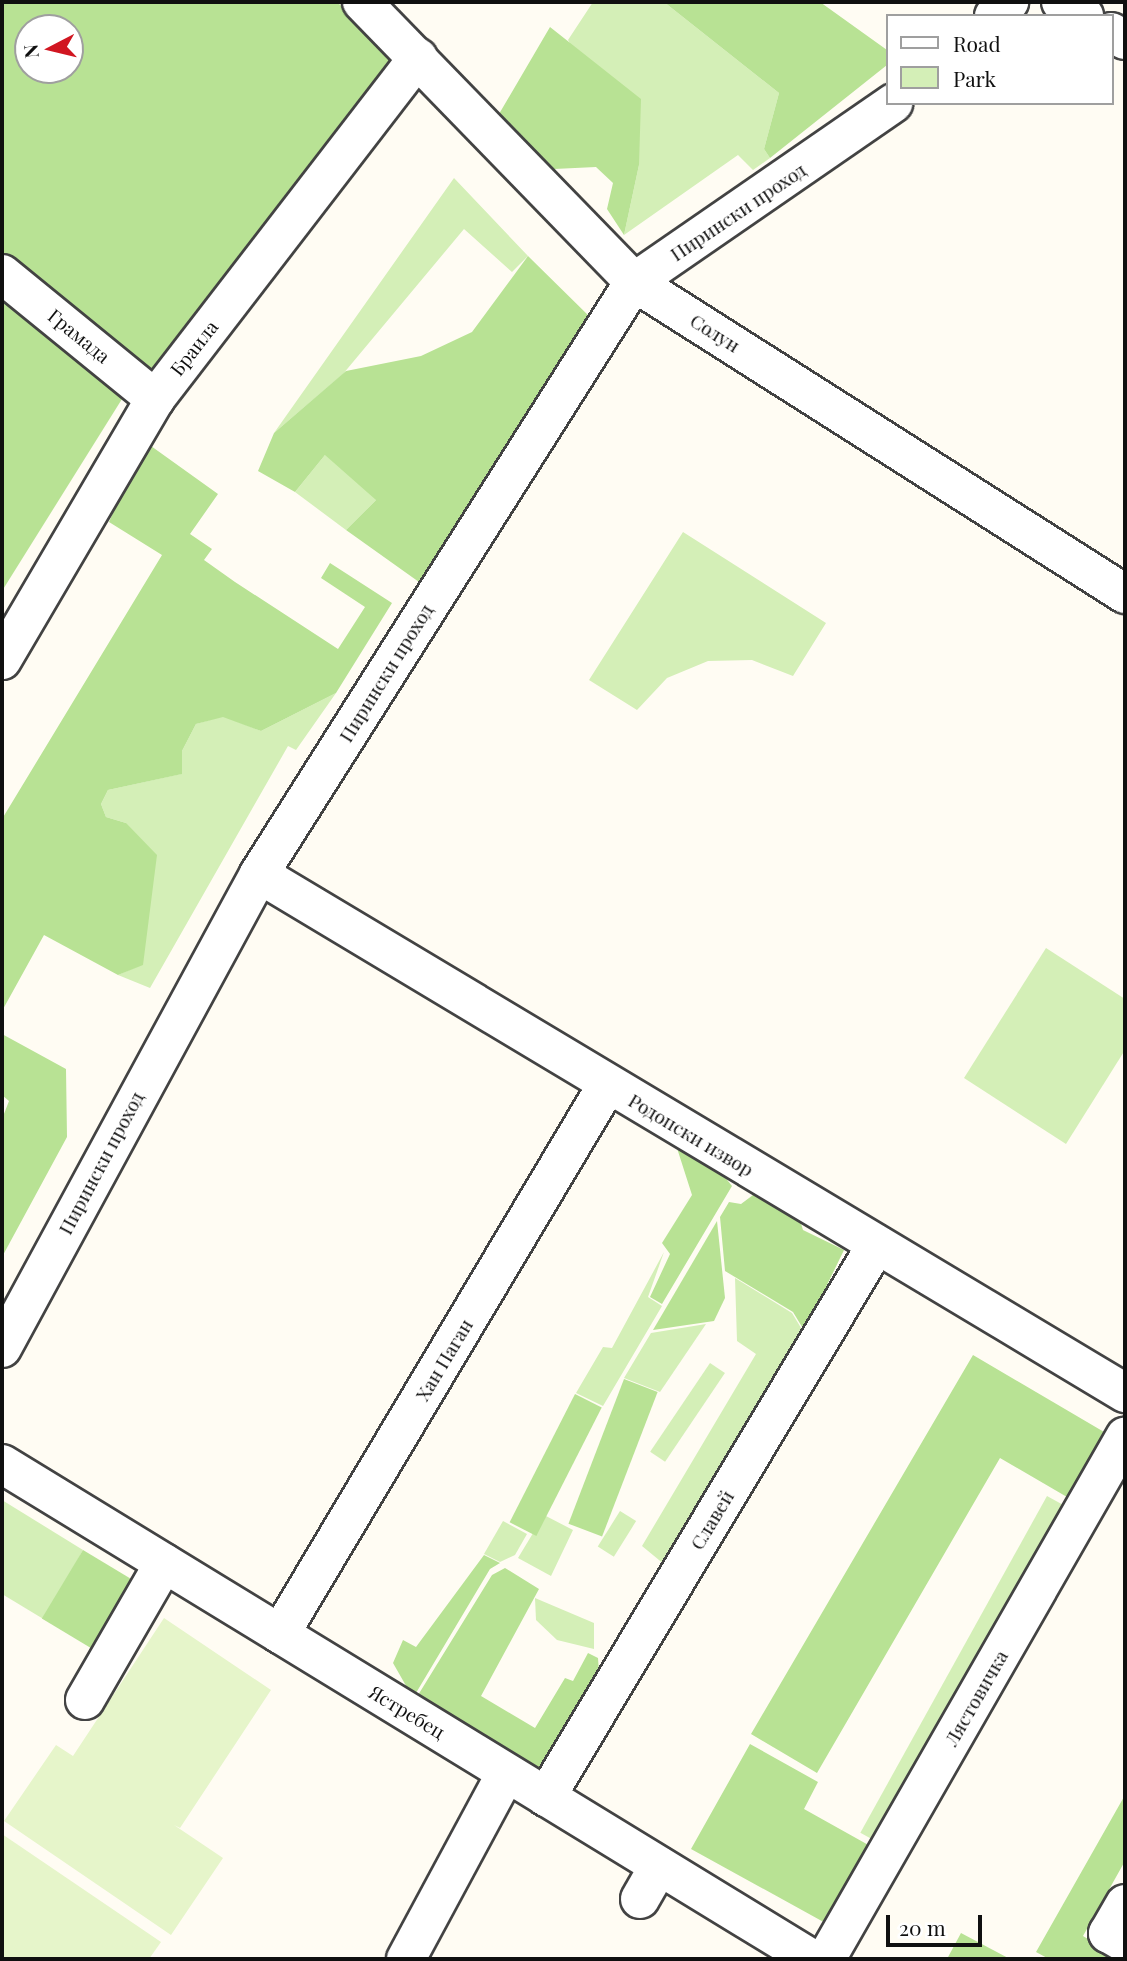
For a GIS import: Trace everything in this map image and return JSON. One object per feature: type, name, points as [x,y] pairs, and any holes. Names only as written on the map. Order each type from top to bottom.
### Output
[{"type":"street","points":[[1061,2],[1081,14]]},
{"type":"street","name":"Солун","points":[[372,6],[418,58],[634,282],[1125,594]]},
{"type":"street","name":"Браила","points":[[2,660],[155,399],[418,58]]},
{"type":"street","name":"Пирински проход","points":[[2,1348],[259,874],[634,282],[889,105]]},
{"type":"street","name":"Грамада","points":[[2,274],[155,399]]},
{"type":"street","name":"Родопски извор","points":[[259,874],[1125,1393]]},
{"type":"street","name":"Хан Паган","points":[[280,1634],[607,1085]]},
{"type":"street","name":"Славей","points":[[546,1797],[877,1244]]},
{"type":"street","name":"Лястовичка","points":[[826,1959],[1125,1437]]},
{"type":"street","name":"Ястребец","points":[[2,1464],[811,1959]]},
{"type":"street","points":[[85,1700],[164,1563]]},
{"type":"street","points":[[406,1959],[506,1773]]},
{"type":"street","points":[[640,1899],[659,1866]]},
{"type":"street","points":[[1125,1904],[1108,1933],[1125,1943]]},
{"type":"green space","points":[[2,2],[337,2],[398,61],[147,377],[2,252]]},
{"type":"green space","points":[[593,2],[664,2],[779,93],[764,149],[770,158],[753,170],[738,155],[624,235],[639,165],[568,40]]},
{"type":"green space","points":[[664,2],[820,2],[886,49],[886,66],[770,158],[764,149],[779,93]]},
{"type":"green space","points":[[550,27],[641,99],[639,165],[624,235],[607,209],[613,183],[596,167],[554,169],[499,114]]},
{"type":"green space","points":[[454,178],[528,256],[512,272],[464,229],[343,374],[274,433]]},
{"type":"green space","points":[[528,256],[593,320],[419,582],[346,530],[376,500],[325,455],[295,492],[258,471],[274,433],[346,371],[421,356],[472,332]]},
{"type":"green space","points":[[2,299],[122,399],[2,591]]},
{"type":"green space","points":[[144,441],[218,494],[190,534],[212,549],[204,560],[235,582],[338,649],[365,607],[321,578],[330,563],[392,603],[336,693],[261,731],[223,717],[196,724],[182,751],[182,774],[108,790],[101,804],[106,817],[126,823],[157,855],[143,965],[118,975],[44,935],[2,1011],[2,819],[162,555],[109,522]]},
{"type":"green space","points":[[358,442],[376,500],[346,530],[295,492],[325,455]]},
{"type":"green space","points":[[683,532],[826,623],[793,676],[752,660],[708,661],[667,678],[637,710],[589,680]]},
{"type":"green space","points":[[336,693],[296,750],[288,746],[150,988],[118,975],[143,964],[126,823],[106,817],[101,804],[108,790],[181,774],[182,751],[196,724],[223,716],[261,731]]},
{"type":"green space","points":[[1046,948],[1125,999],[1125,1050],[1066,1144],[964,1078]]},
{"type":"green space","points":[[2,1034],[66,1069],[67,1137],[2,1257],[2,1119],[9,1101],[2,1095]]},
{"type":"green space","points":[[676,1145],[720,1171],[732,1186],[662,1304],[650,1297],[670,1254],[662,1243],[692,1195]]},
{"type":"green space","points":[[753,1195],[794,1201],[803,1230],[844,1250],[826,1287],[843,1295],[813,1345],[793,1312],[725,1271],[720,1217],[729,1202],[741,1204]]},
{"type":"green space","points":[[717,1221],[725,1298],[714,1321],[653,1330]]},
{"type":"green space","points":[[664,1252],[648,1297],[662,1306],[603,1406],[576,1393],[603,1347],[612,1348]]},
{"type":"green space","points":[[735,1278],[792,1313],[812,1346],[676,1574],[642,1546],[756,1354],[737,1341]]},
{"type":"green space","points":[[706,1324],[660,1392],[624,1378],[651,1333]]},
{"type":"green space","points":[[973,1355],[1116,1439],[1079,1504],[1000,1458],[817,1773],[751,1734]]},
{"type":"green space","points":[[710,1363],[725,1373],[665,1462],[650,1452]]},
{"type":"green space","points":[[624,1379],[658,1392],[602,1537],[568,1524]]},
{"type":"green space","points":[[575,1394],[602,1408],[536,1536],[510,1522]]},
{"type":"green space","points":[[1047,1496],[1072,1510],[886,1847],[860,1833]]},
{"type":"green space","points":[[2,1500],[83,1550],[45,1620],[2,1594]]},
{"type":"green space","points":[[620,1511],[636,1521],[614,1557],[598,1547]]},
{"type":"green space","points":[[544,1515],[573,1530],[551,1576],[518,1558]]},
{"type":"green space","points":[[503,1521],[527,1534],[515,1555],[500,1562],[484,1554]]},
{"type":"green space","points":[[83,1550],[137,1582],[96,1651],[42,1619]]},
{"type":"green space","points":[[484,1555],[500,1563],[490,1569],[413,1698],[393,1663],[403,1640],[416,1647]]},
{"type":"green space","points":[[505,1568],[539,1589],[481,1696],[535,1728],[565,1678],[573,1681],[588,1653],[598,1658],[600,1686],[545,1778],[415,1700],[492,1575]]},
{"type":"green space","points":[[535,1598],[594,1623],[594,1649],[557,1640],[536,1620]]},
{"type":"green space","points":[[164,1618],[271,1690],[180,1828],[174,1825],[223,1858],[171,1935],[4,1821],[56,1745],[73,1756]]},
{"type":"green space","points":[[750,1744],[818,1782],[804,1809],[872,1847],[829,1925],[691,1849]]},
{"type":"green space","points":[[1125,1795],[1125,1861],[1083,1936],[1121,1959],[1049,1959],[1036,1952]]},
{"type":"green space","points":[[2,1834],[161,1942],[149,1959],[2,1959]]},
{"type":"green space","points":[[961,1933],[1010,1959],[947,1959]]}]
